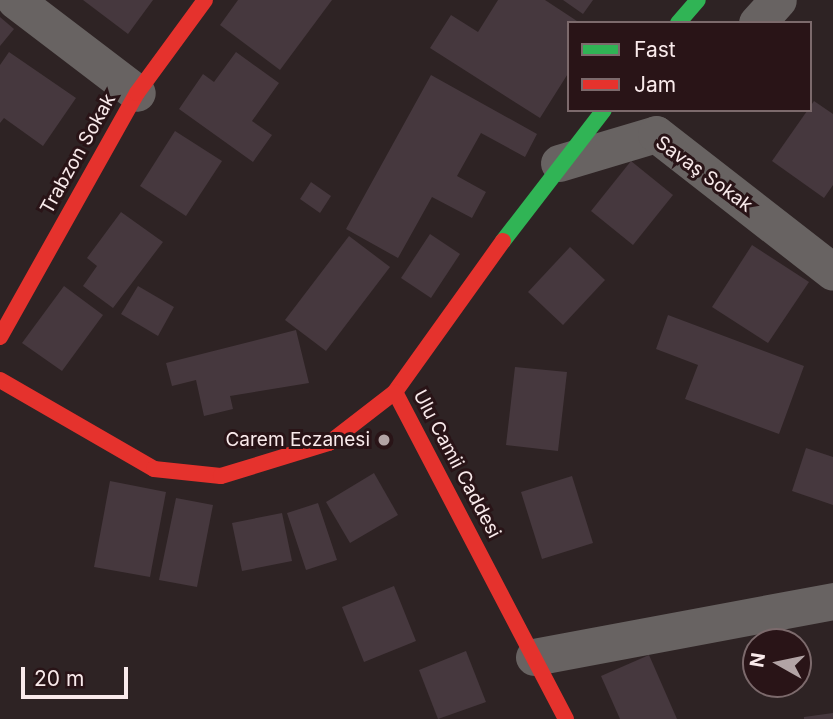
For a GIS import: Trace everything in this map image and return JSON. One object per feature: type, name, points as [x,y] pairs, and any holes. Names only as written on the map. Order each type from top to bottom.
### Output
[{"type":"street","points":[[15,0],[137,93]]},
{"type":"street","name":"Trabzon Sokak","points":[[0,337],[137,93],[205,0]]},
{"type":"street","points":[[680,21],[698,0]]},
{"type":"street","points":[[759,21],[778,0]]},
{"type":"street","name":"Ulu Camii Caddesi","points":[[566,719],[394,392],[559,163],[602,112]]},
{"type":"street","name":"Savaş Sokak","points":[[559,163],[667,122],[833,272]]},
{"type":"street","points":[[0,380],[154,468],[221,476],[328,443],[394,392]]},
{"type":"street","points":[[534,657],[833,601]]},
{"type":"building","points":[[83,0],[153,0],[128,34]]},
{"type":"building","points":[[238,0],[332,0],[280,70],[220,25]]},
{"type":"building","points":[[498,0],[545,0],[577,21],[567,21],[567,75],[540,118],[430,48],[451,15],[478,32]]},
{"type":"building","points":[[563,0],[593,0],[583,14]]},
{"type":"building","points":[[0,17],[14,29],[0,46]]},
{"type":"building","points":[[9,52],[76,98],[43,146],[4,118],[0,123],[0,65]]},
{"type":"building","points":[[236,52],[279,83],[252,121],[272,135],[253,162],[179,109],[203,74],[214,82]]},
{"type":"building","points":[[431,75],[537,134],[525,157],[481,133],[457,176],[486,192],[472,218],[432,197],[398,258],[346,229]]},
{"type":"building","points":[[814,101],[833,114],[833,185],[824,198],[772,161],[806,112],[812,112]]},
{"type":"building","points":[[175,131],[222,161],[186,216],[140,186]]},
{"type":"building","points":[[631,161],[673,195],[633,245],[591,211]]},
{"type":"building","points":[[311,182],[331,196],[320,213],[300,199]]},
{"type":"building","points":[[121,212],[163,242],[113,308],[83,286],[97,266],[87,258]]},
{"type":"building","points":[[430,234],[460,254],[431,298],[401,278]]},
{"type":"building","points":[[349,236],[390,267],[326,351],[285,320]]},
{"type":"building","points":[[752,245],[809,282],[768,343],[712,307]]},
{"type":"building","points":[[570,247],[605,280],[563,325],[528,292]]},
{"type":"building","points":[[64,286],[103,315],[62,371],[22,343]]},
{"type":"building","points":[[138,286],[174,307],[158,336],[121,314]]},
{"type":"building","points":[[668,315],[804,366],[779,434],[685,399],[698,365],[656,349]]},
{"type":"building","points":[[296,330],[309,383],[230,396],[233,409],[204,416],[196,380],[172,386],[166,363]]},
{"type":"building","points":[[515,367],[567,372],[558,451],[506,445]]},
{"type":"building","points":[[806,448],[833,457],[833,505],[792,491]]},
{"type":"building","points":[[374,473],[398,515],[350,543],[326,502]]},
{"type":"building","points":[[572,476],[593,543],[542,559],[521,492]]},
{"type":"building","points":[[110,481],[166,492],[150,577],[94,567]]},
{"type":"building","points":[[176,498],[213,505],[197,587],[159,580]]},
{"type":"building","points":[[318,503],[337,560],[306,570],[287,513]]},
{"type":"building","points":[[282,513],[292,561],[242,571],[232,523]]},
{"type":"building","points":[[394,586],[416,641],[364,662],[342,607]]},
{"type":"building","points":[[466,651],[486,702],[438,719],[419,670]]},
{"type":"building","points":[[649,655],[677,719],[620,719],[601,676]]},
{"type":"building","points":[[833,713],[833,719],[804,719],[804,717]]},
{"type":"traffic: fast","points":[[680,21],[698,0]]},
{"type":"traffic: fast","points":[[503,241],[602,112]]},
{"type":"traffic: jam","points":[[0,337],[137,93],[205,0]]},
{"type":"traffic: jam","points":[[503,241],[395,392],[566,719]]},
{"type":"traffic: jam","points":[[0,380],[154,469],[221,476],[329,443],[395,392]]},
{"type":"place","name":"Carem Eczanesi","points":[[384,440]]}]
